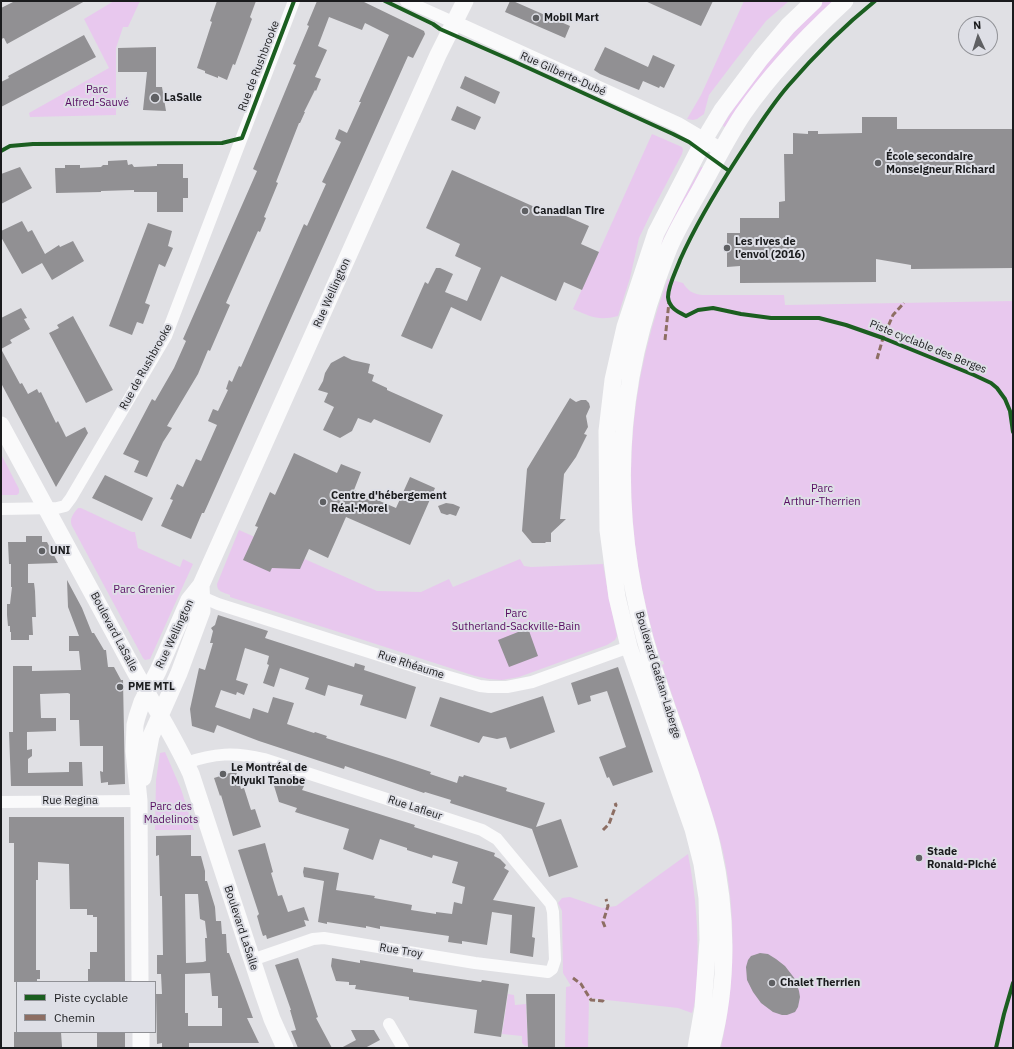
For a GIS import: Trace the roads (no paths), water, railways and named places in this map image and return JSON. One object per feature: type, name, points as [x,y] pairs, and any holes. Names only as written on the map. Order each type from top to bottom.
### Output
[{"type":"main road","name":"Rue Wellington","points":[[140,981],[139,801],[134,751],[134,732],[137,717],[189,600],[198,592],[438,55],[465,1]]},
{"type":"main road","name":"Boulevard Gaétan-Laberge","points":[[712,1048],[718,1018],[723,962],[724,940],[720,893],[712,845],[701,805],[652,662],[643,631],[628,558],[623,515],[621,476],[624,424],[635,356],[637,316],[656,233],[704,140],[722,110],[754,66],[788,26],[814,1]]},
{"type":"main road","name":"Boulevard Gaétan-Laberge","points":[[696,1048],[704,1008],[708,942],[706,898],[702,864],[693,829],[629,647],[617,597],[611,557],[608,515],[607,462],[607,431],[613,380],[623,334],[637,316],[669,248],[721,150],[742,116],[776,72],[809,35],[845,1]]},
{"type":"main road","name":"Boulevard LaSalle","points":[[1,425],[186,763],[194,782],[272,1019],[286,1048]]},
{"type":"main road","name":"Rue Wellington","points":[[139,801],[150,736],[178,673],[202,611],[198,592]]},
{"type":"main road","points":[[141,1033],[141,1048]]},
{"type":"street","name":"Rue de Rushbrooke","points":[[1,509],[62,508],[69,502],[166,336],[294,1]]},
{"type":"street","name":"Rue Gilberte-Dubé","points":[[406,1],[677,124],[721,150]]},
{"type":"street","name":"Rue Rhéaume","points":[[198,592],[432,672],[480,686],[507,687],[532,682],[629,647]]},
{"type":"street","name":"Rue Lafleur","points":[[186,763],[214,755],[237,754],[272,761],[489,833],[497,839],[551,904],[553,912],[554,960],[552,969]]},
{"type":"street","name":"Rue Regina","points":[[1,802],[139,801]]},
{"type":"street","name":"Rue Troy","points":[[252,960],[313,940],[324,938],[475,963],[543,972],[548,972],[552,969]]},
{"type":"street","points":[[389,1024],[403,1048]]},
{"type":"place","name":"Mobil Mart","points":[[536,18]]},
{"type":"place","name":"LaSalle","points":[[155,98]]},
{"type":"place","name":"École secondaire Monseigneur Richard","points":[[878,163]]},
{"type":"place","name":"Canadian Tire","points":[[525,211]]},
{"type":"place","name":"Les rives de l’envol (2016)","points":[[727,248]]},
{"type":"place","name":"Centre d'hébergement Réal-Morel","points":[[323,502]]},
{"type":"place","name":"UNI","points":[[42,551]]},
{"type":"place","name":"PME MTL","points":[[120,687]]},
{"type":"place","name":"Le Montréal de Miyuki Tanobe","points":[[223,774]]},
{"type":"place","name":"Stade Ronald-Piché","points":[[919,858]]},
{"type":"place","name":"Chalet Therrien","points":[[772,983]]},
{"type":"park label","name":"Parc Alfred-Sauvé","points":[[97,96]]},
{"type":"park label","name":"Parc Arthur-Therrien","points":[[822,495]]},
{"type":"park label","name":"Parc Grenier","points":[[144,590]]},
{"type":"park label","name":"Parc Sutherland-Sackville-Bain","points":[[516,620]]},
{"type":"park label","name":"Parc des Madelinots","points":[[171,813]]}]
